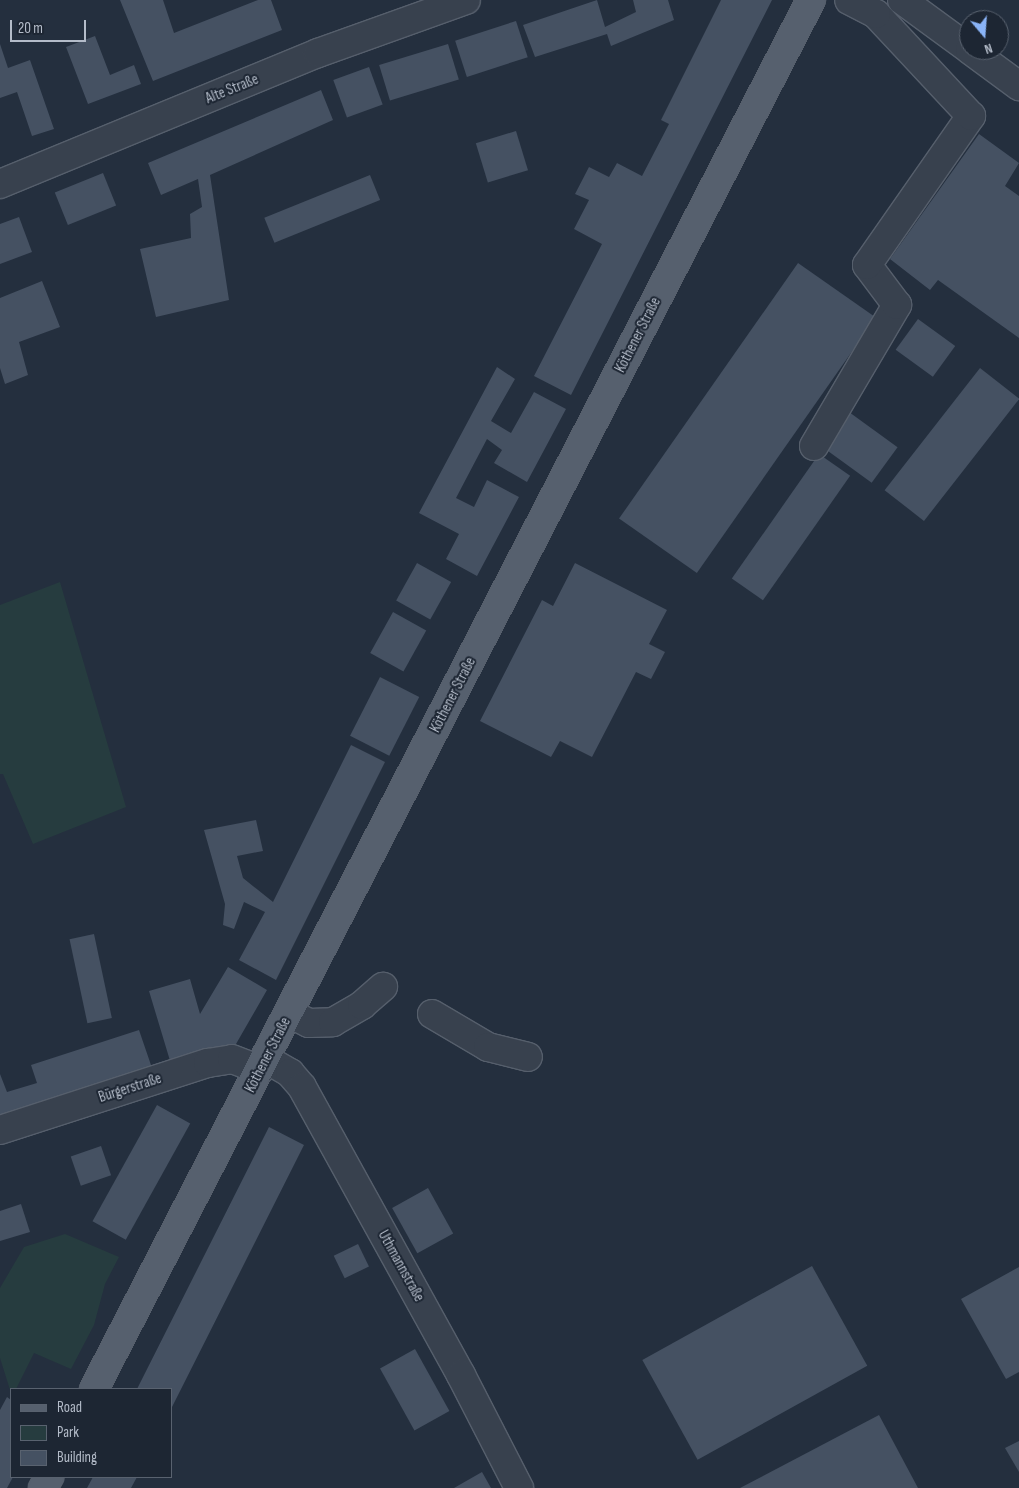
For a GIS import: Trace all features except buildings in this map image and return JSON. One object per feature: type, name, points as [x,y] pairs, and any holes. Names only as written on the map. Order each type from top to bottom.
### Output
[{"type":"main road","name":"Köthener Straße","points":[[95,1388],[263,1065],[811,0]]},
{"type":"street","name":"Alte Straße","points":[[0,184],[318,53],[466,0]]},
{"type":"street","points":[[814,446],[897,305],[867,265],[971,116],[876,14],[849,0]]},
{"type":"street","points":[[902,0],[959,43]]},
{"type":"street","points":[[983,60],[1019,86]]},
{"type":"street","points":[[289,1013],[309,1023],[333,1022],[362,1004],[383,987]]},
{"type":"street","points":[[432,1014],[488,1047],[528,1057]]},
{"type":"street","name":"Bürgerstraße","points":[[0,1130],[208,1063],[232,1059],[263,1065]]},
{"type":"street","name":"Uthmannstraße","points":[[263,1065],[290,1073],[302,1087],[461,1375],[520,1488]]},
{"type":"green space","points":[[60,582],[126,807],[33,844],[3,774],[0,774],[0,605]]},
{"type":"green space","points":[[65,1234],[119,1257],[105,1284],[94,1325],[71,1369],[34,1353],[16,1388],[10,1388],[10,1390],[0,1358],[0,1288],[24,1247]]}]
